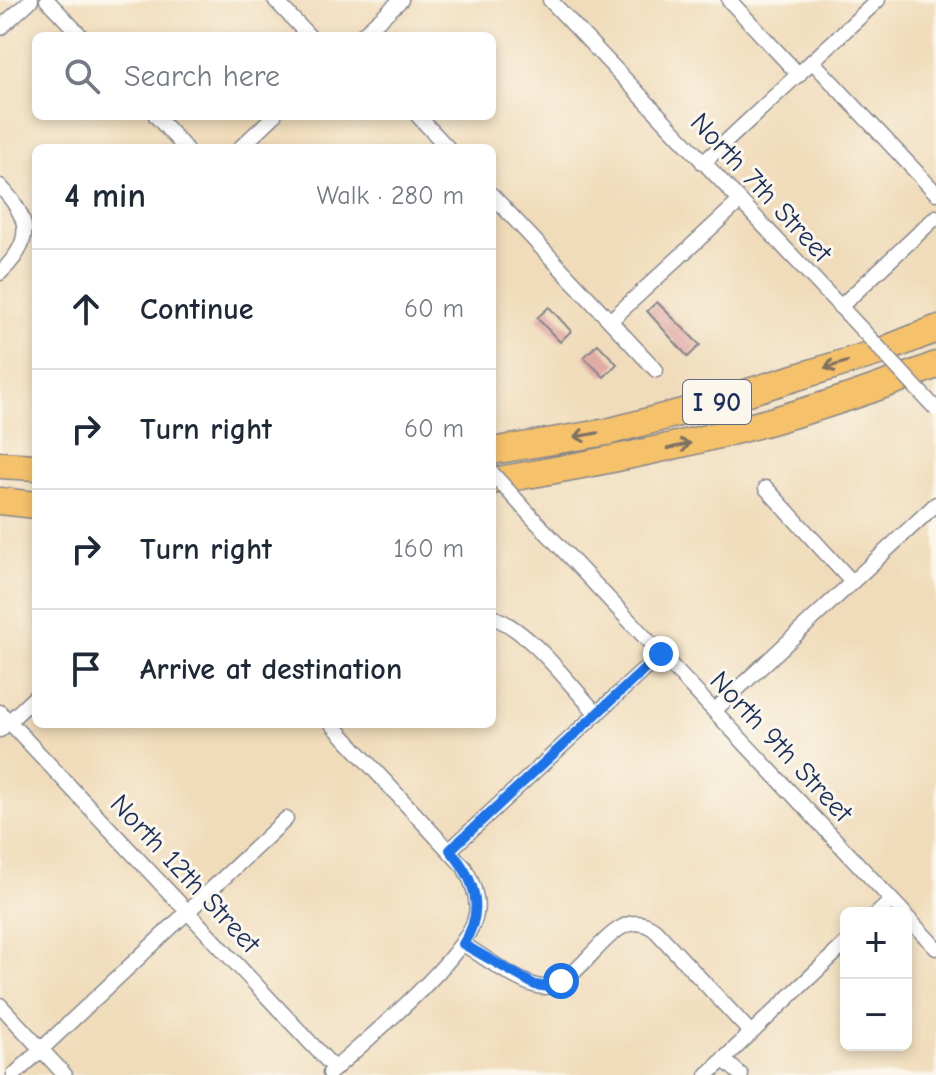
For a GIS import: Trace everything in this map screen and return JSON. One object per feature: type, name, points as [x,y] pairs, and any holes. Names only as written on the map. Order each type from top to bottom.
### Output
[{"type":"highway","name":"I 90","points":[[496,450],[607,432],[686,411],[879,352],[936,329]]},
{"type":"highway","name":"I 90","points":[[496,480],[613,461],[766,424],[936,365]]},
{"type":"highway","points":[[0,465],[32,467]]},
{"type":"highway","points":[[0,501],[32,505]]},
{"type":"street","points":[[0,28],[31,0]]},
{"type":"street","points":[[47,0],[77,32]]},
{"type":"street","points":[[275,0],[305,32]]},
{"type":"street","points":[[365,32],[401,0]]},
{"type":"street","name":"North 7th Street","points":[[550,0],[936,409]]},
{"type":"street","points":[[729,0],[799,75]]},
{"type":"street","points":[[703,163],[878,0]]},
{"type":"street","points":[[812,61],[936,193]]},
{"type":"street","points":[[160,120],[181,144]]},
{"type":"street","points":[[244,144],[270,120]]},
{"type":"street","points":[[422,120],[444,144]]},
{"type":"street","points":[[0,186],[19,208],[25,231],[20,251],[0,273]]},
{"type":"street","points":[[496,199],[656,370]]},
{"type":"street","points":[[610,321],[739,202]]},
{"type":"street","points":[[840,307],[936,217]]},
{"type":"street","name":"North 9th Street","points":[[496,477],[898,907]]},
{"type":"street","points":[[766,488],[852,582]]},
{"type":"street","points":[[714,711],[936,504]]},
{"type":"street","points":[[496,619],[517,630],[597,714]]},
{"type":"street","points":[[450,850],[661,654]]},
{"type":"street","points":[[3,721],[32,699]]},
{"type":"street","name":"North 12th Street","points":[[3,721],[188,912],[332,1072]]},
{"type":"street","points":[[332,1072],[438,973],[463,944],[476,913],[474,888],[464,867],[336,728]]},
{"type":"street","points":[[14,1075],[286,819]]},
{"type":"street","points":[[884,907],[892,900]]},
{"type":"street","name":"North 9th Street","points":[[912,922],[936,948]]},
{"type":"street","points":[[463,944],[516,976],[540,987],[549,987],[568,976],[623,925],[642,923],[655,930],[751,1033]]},
{"type":"street","points":[[707,1075],[840,949]]},
{"type":"street","points":[[0,1005],[65,1075]]},
{"type":"street","points":[[723,1059],[741,1075]]},
{"type":"building","points":[[657,302],[700,345],[688,357],[647,311]]},
{"type":"building","points":[[549,307],[571,331],[560,342],[537,318]]},
{"type":"building","points":[[598,344],[617,364],[604,377],[584,357]]},
{"type":"route","points":[[561,981],[549,987],[540,987],[463,944],[476,913],[474,888],[464,867],[450,850],[661,654]]}]
